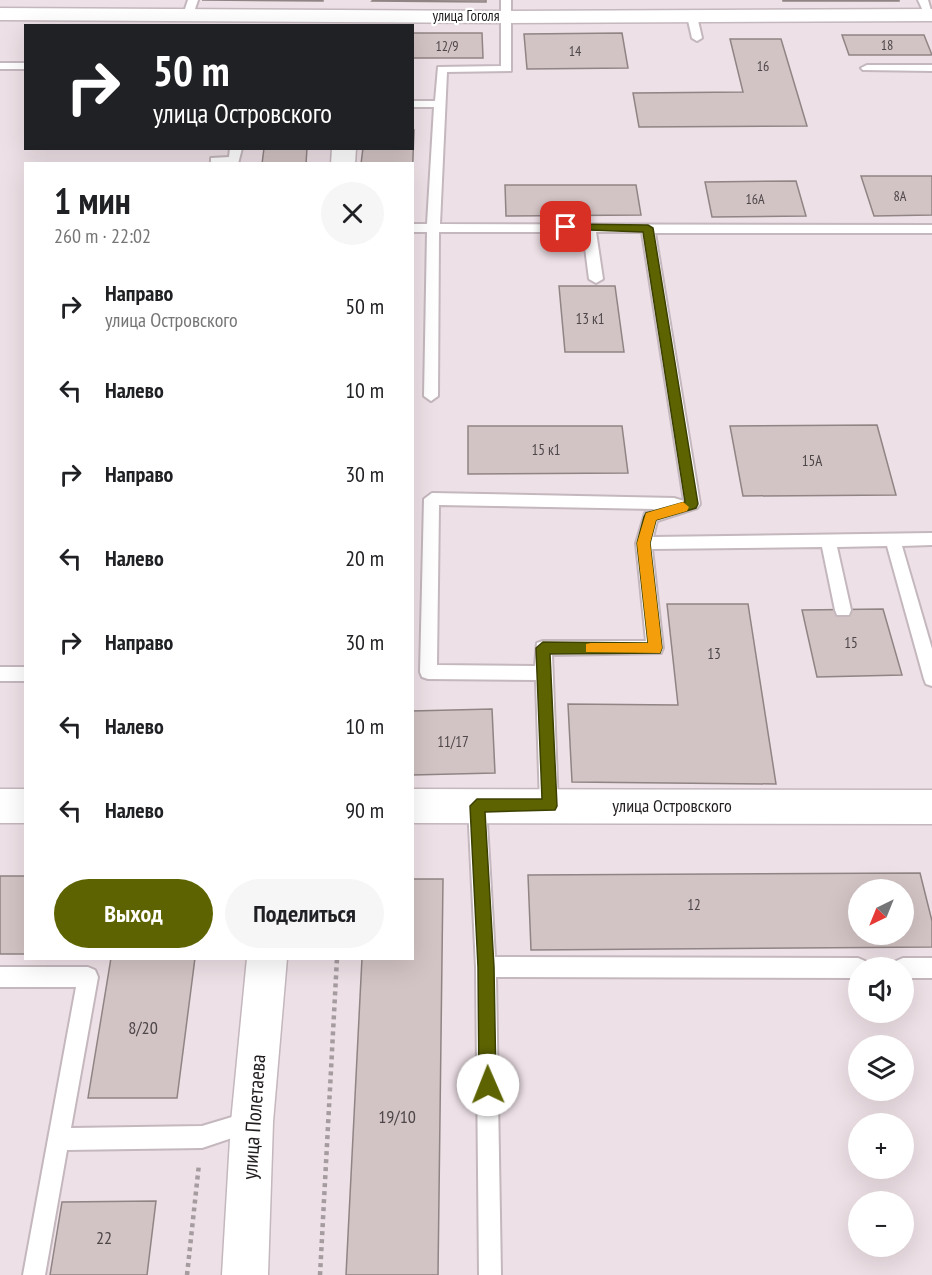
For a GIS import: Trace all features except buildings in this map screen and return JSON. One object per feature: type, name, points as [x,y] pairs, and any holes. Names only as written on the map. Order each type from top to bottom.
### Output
[{"type":"street","name":"улица Гоголя","points":[[0,14],[190,8],[356,14],[506,8],[692,16],[932,13]]},
{"type":"street","points":[[0,806],[24,807]]},
{"type":"street","name":"улица Островского","points":[[414,806],[932,807]]},
{"type":"street","name":"улица Полетаева","points":[[245,1275],[252,1122],[267,960]]},
{"type":"lane","points":[[923,0],[927,9],[932,13]]},
{"type":"lane","points":[[431,396],[433,228],[441,69],[507,69],[506,8]]},
{"type":"lane","points":[[692,16],[697,38]]},
{"type":"lane","points":[[0,66],[24,66]]},
{"type":"lane","points":[[867,68],[932,68]]},
{"type":"lane","points":[[414,104],[441,104]]},
{"type":"lane","points":[[215,161],[234,161],[236,150]]},
{"type":"lane","points":[[589,227],[596,279]]},
{"type":"lane","points":[[414,228],[932,229]]},
{"type":"lane","points":[[648,228],[692,504]]},
{"type":"lane","points":[[544,673],[428,672],[432,499],[692,504]]},
{"type":"lane","points":[[549,806],[543,648],[655,648],[644,543],[650,517],[692,504]]},
{"type":"lane","points":[[644,543],[932,539]]},
{"type":"lane","points":[[828,540],[843,610]]},
{"type":"lane","points":[[893,540],[932,680]]},
{"type":"lane","points":[[0,674],[24,674]]},
{"type":"lane","points":[[477,806],[486,967],[490,1275]]},
{"type":"lane","points":[[486,967],[848,968]]},
{"type":"lane","points":[[914,968],[932,968]]},
{"type":"lane","points":[[0,977],[88,977],[34,1275]]},
{"type":"lane","points":[[60,1139],[202,1137],[252,1122]]},
{"type":"path","points":[[320,1275],[337,960]]},
{"type":"path","points":[[188,1275],[202,1137]]},
{"type":"slow traffic","points":[[591,648],[655,648],[644,543],[650,517],[683,507]]},
{"type":"route","points":[[488,1085],[486,967],[477,806],[549,806],[543,648],[655,648],[644,543],[650,517],[692,504],[648,228],[566,227]]}]
